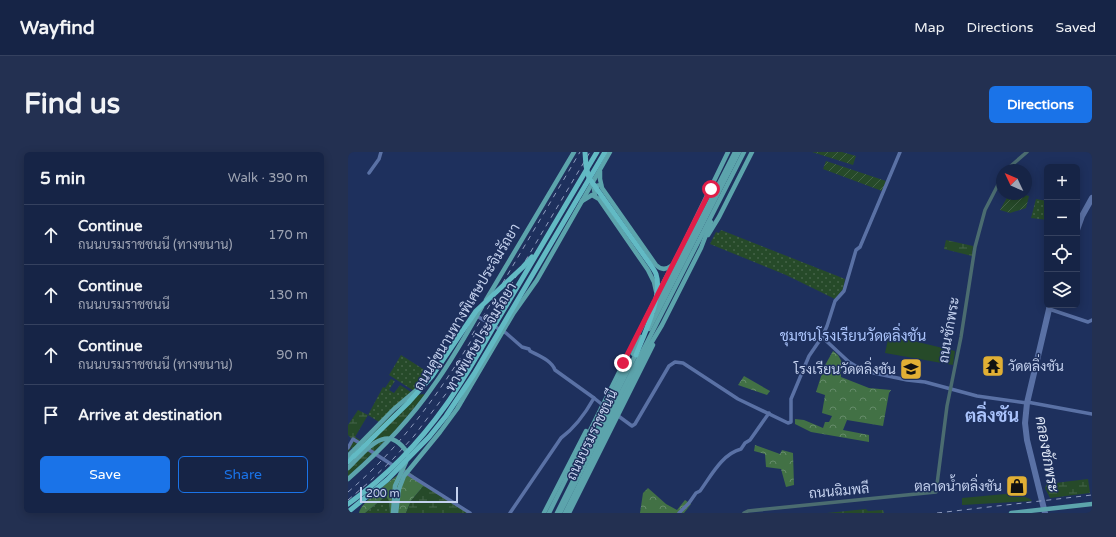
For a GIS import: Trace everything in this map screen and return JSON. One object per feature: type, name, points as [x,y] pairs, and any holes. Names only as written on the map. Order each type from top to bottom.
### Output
[{"type":"highway","points":[[585,152],[589,178],[656,274],[657,287],[655,304],[636,354]]},
{"type":"highway","name":"ทางพิเศษประจิมรัถยา","points":[[348,504],[395,464],[446,405],[543,244],[596,152]]},
{"type":"highway","name":"ทางพิเศษประจิมรัถยา","points":[[348,512],[387,480],[429,437],[446,416],[474,374],[605,152]]},
{"type":"highway","points":[[348,462],[421,390],[441,365],[464,327],[476,311],[523,268],[543,244]]},
{"type":"main road","name":"ถนนคู่ขนานทางพิเศษประจิมรัถยา","points":[[348,479],[382,447],[411,415],[444,370],[574,152]]},
{"type":"main road","points":[[396,513],[401,482],[417,459],[440,432],[465,396],[507,324],[537,280],[610,152]]},
{"type":"main road","points":[[544,513],[582,438],[603,407],[644,321],[729,152]]},
{"type":"main road","name":"ถนนบรมราชชนนี","points":[[606,401],[735,152]]},
{"type":"main road","points":[[556,513],[739,152]]},
{"type":"main road","points":[[560,513],[745,152]]},
{"type":"main road","name":"ถนนบรมราชชนนี","points":[[565,513],[585,478],[646,350],[662,325],[702,245],[714,215],[745,152]]},
{"type":"main road","points":[[702,245],[719,218],[752,152]]},
{"type":"main road","points":[[601,168],[601,185],[659,268],[656,277],[652,277]]},
{"type":"main road","points":[[595,196],[594,189],[596,186],[601,185]]},
{"type":"main road","points":[[582,201],[590,196],[599,198],[616,221],[652,277],[656,297]]},
{"type":"main road","points":[[659,268],[665,269],[674,263]]},
{"type":"main road","points":[[674,263],[674,272]]},
{"type":"main road","points":[[348,456],[408,397],[444,370]]},
{"type":"main road","name":"ถนนบรมราชชนนี","points":[[553,513],[603,407]]},
{"type":"main road","points":[[572,513],[604,448],[615,417]]},
{"type":"main road","points":[[549,513],[572,472],[595,418]]},
{"type":"main road","points":[[569,513],[585,478],[608,437]]},
{"type":"main road","points":[[348,468],[379,440],[394,440],[401,445],[407,452],[407,458],[395,486],[393,513]]},
{"type":"main road","points":[[1011,513],[1092,504]]},
{"type":"street","points":[[1013,164],[1028,152]]},
{"type":"street","name":"ถนนชักพระ","points":[[936,492],[949,391],[961,337],[969,278],[977,238],[985,210],[996,189]]},
{"type":"street","name":"ถนนฉิมพลี","points":[[744,513],[748,511],[839,501],[936,492]]},
{"type":"green space","points":[[812,152],[842,152],[856,156],[853,165]]},
{"type":"green space","points":[[826,161],[886,181],[882,191],[823,169]]},
{"type":"green space","points":[[1036,199],[1044,200],[1044,220],[1031,218]]},
{"type":"green space","points":[[1006,200],[1028,200],[1026,208],[1010,213],[1000,210]]},
{"type":"green space","points":[[721,230],[845,279],[843,289],[835,299],[786,275],[710,244],[716,232],[719,233]]},
{"type":"green space","points":[[946,240],[973,246],[972,256],[944,249]]},
{"type":"green space","points":[[889,335],[955,351],[953,365],[885,353]]},
{"type":"green space","points":[[833,351],[838,355],[843,364],[841,377],[869,388],[891,390],[889,393],[883,426],[847,420],[843,430],[869,435],[869,442],[811,432],[795,424],[795,419],[804,420],[823,428],[825,422],[829,422],[832,416],[822,413],[825,395],[816,392],[824,367]]},
{"type":"green space","points":[[401,355],[431,374],[424,383],[414,391],[389,375]]},
{"type":"green space","points":[[903,370],[920,372],[919,376],[902,373]]},
{"type":"green space","points":[[744,376],[770,391],[767,395],[738,385]]},
{"type":"green space","points":[[391,379],[395,381],[389,390],[394,393],[400,385],[411,392],[379,422],[368,415],[383,387],[385,388]]},
{"type":"green space","points":[[423,394],[425,395],[394,432],[348,477],[348,466],[354,452],[352,447],[348,452],[348,447],[353,440],[348,435],[348,425],[358,410],[368,415],[355,437],[363,442],[411,397]]},
{"type":"green space","points":[[755,445],[780,454],[782,450],[793,453],[794,485],[786,487],[781,469],[766,467],[765,454],[754,451]]},
{"type":"green space","points":[[405,469],[425,484],[411,501],[406,513],[390,513],[389,501],[386,496],[365,513],[359,513],[361,508],[372,496]]},
{"type":"green space","points":[[1088,479],[1090,493],[1050,498],[1045,488],[1047,484]]},
{"type":"green space","points":[[425,484],[469,513],[406,513],[411,501]]},
{"type":"green space","points":[[648,488],[666,504],[677,510],[685,500],[691,504],[684,513],[640,513],[643,493]]},
{"type":"green space","points":[[1016,493],[1032,501],[962,505],[962,498]]},
{"type":"green space","points":[[386,496],[389,501],[390,513],[365,513]]},
{"type":"green space","points":[[866,509],[868,511],[883,510],[884,513],[827,513]]},
{"type":"waterway","points":[[369,173],[379,159],[381,152]]},
{"type":"waterway","points":[[822,337],[835,301],[844,291],[856,250],[860,247],[900,152]]},
{"type":"waterway","name":"คลองชักพระ","points":[[1080,222],[1092,198]]},
{"type":"waterway","name":"คลองชักพระ","points":[[1045,513],[1027,440],[1025,423],[1027,403],[1049,308]]},
{"type":"waterway","points":[[1049,309],[1088,322],[1092,320]]},
{"type":"waterway","points":[[475,315],[506,333],[522,347],[529,349],[548,361],[555,370],[594,398]]},
{"type":"waterway","points":[[617,415],[632,426],[635,424],[669,366],[675,362],[683,363],[738,399],[788,423],[791,422],[791,399],[809,356],[822,337],[849,362],[869,372],[925,382],[977,396],[1027,403]]},
{"type":"waterway","points":[[510,513],[561,438],[580,420],[594,398],[604,406]]},
{"type":"waterway","points":[[1027,402],[1092,414]]},
{"type":"waterway","points":[[679,513],[696,493],[700,491],[713,472],[723,461],[728,456],[741,449],[745,443],[750,440],[769,413]]},
{"type":"waterway","points":[[348,448],[353,439],[361,444]]},
{"type":"waterway","points":[[366,448],[394,466]]},
{"type":"waterway","points":[[405,472],[470,513]]},
{"type":"railway","points":[[472,335],[580,152]]},
{"type":"railway","points":[[348,500],[393,459],[414,436],[448,391],[590,152]]},
{"type":"railway","points":[[348,492],[368,474],[403,437],[435,396],[477,331]]},
{"type":"railway","points":[[937,513],[1092,495]]},
{"type":"place","name":"วัดตลิ่งชัน","points":[[993,366]]},
{"type":"place","name":"โรงเรียนวัดตลิ่งชัน","points":[[911,369]]},
{"type":"place","name":"ตลาดน้ำตลิ่งชัน","points":[[1017,486]]},
{"type":"district","name":"ชุมชนโรงเรียนวัดตลิ่งชัน","points":[[853,336]]},
{"type":"district","name":"ตลิ่งชัน","points":[[992,416]]},
{"type":"route","points":[[623,363],[711,189]]}]
